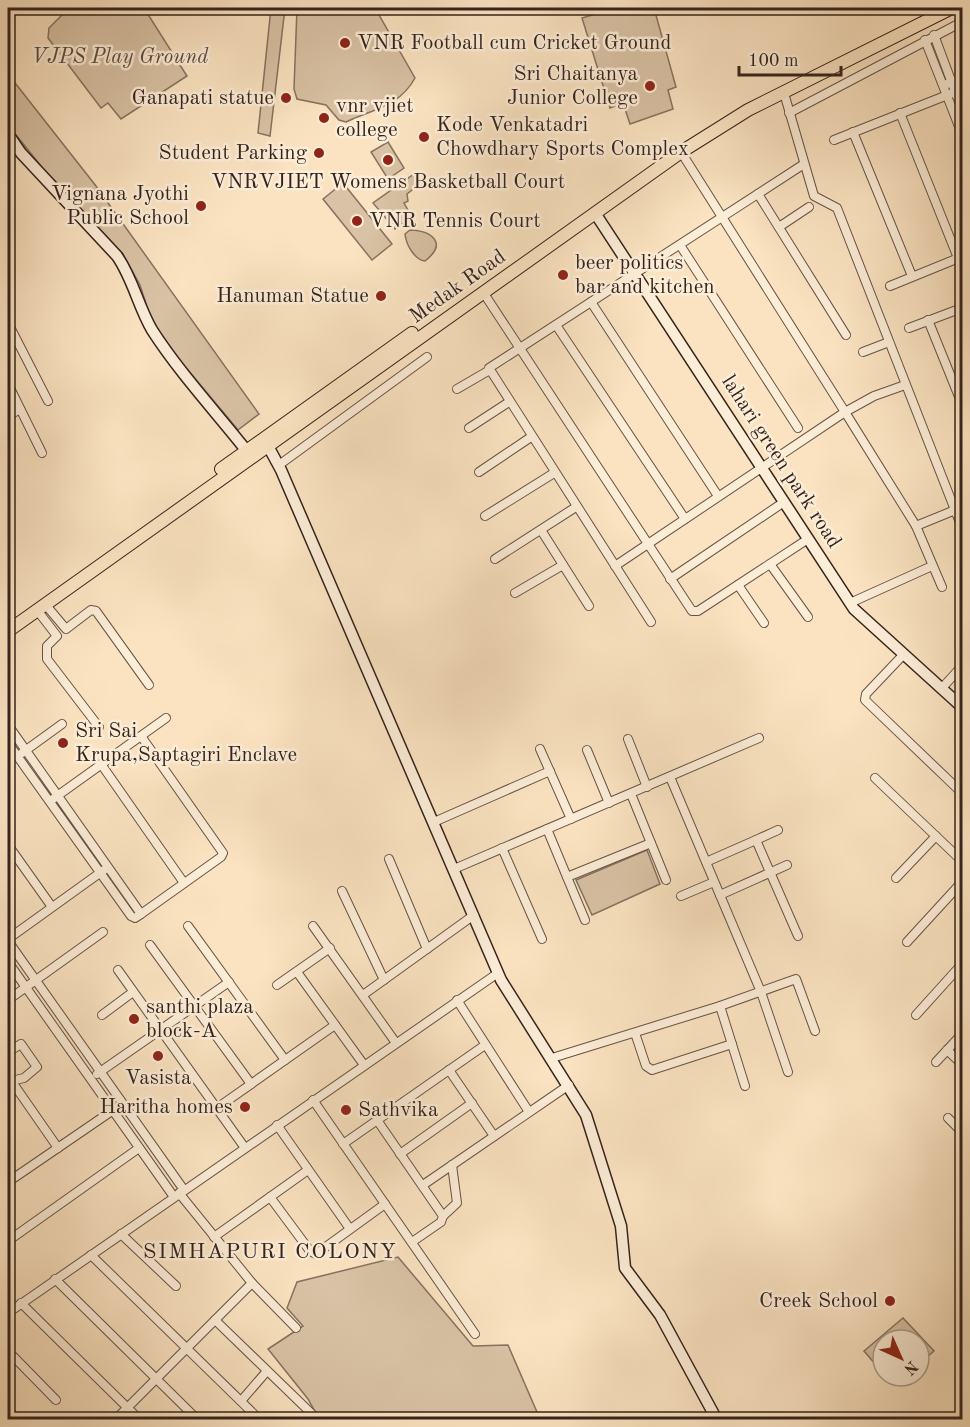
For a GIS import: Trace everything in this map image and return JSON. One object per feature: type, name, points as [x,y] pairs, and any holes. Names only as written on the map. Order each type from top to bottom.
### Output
[{"type":"main road","name":"Medak Road","points":[[8,632],[246,450],[708,126],[745,103],[935,8]]},
{"type":"main road","name":"Medak Road","points":[[8,622],[268,446],[681,152],[748,110],[952,8]]},
{"type":"street","points":[[922,22],[947,83],[955,92],[963,110]]},
{"type":"street","points":[[789,113],[963,22]]},
{"type":"street","points":[[947,83],[963,78]]},
{"type":"street","points":[[947,83],[946,94],[962,134]]},
{"type":"street","points":[[834,140],[955,92]]},
{"type":"street","points":[[784,93],[814,196],[837,208],[905,385],[959,509],[963,527]]},
{"type":"street","points":[[890,286],[960,257],[900,112]]},
{"type":"street","points":[[853,132],[912,276]]},
{"type":"street","points":[[8,134],[21,153],[117,256],[127,270],[143,312],[159,340],[246,450]]},
{"type":"street","points":[[681,152],[916,526],[942,587]]},
{"type":"street","points":[[457,389],[804,164]]},
{"type":"street","points":[[758,194],[846,335]]},
{"type":"street","points":[[778,227],[809,207]]},
{"type":"street","name":"lahari green park road","points":[[595,213],[850,603],[963,707]]},
{"type":"street","points":[[680,244],[798,428]]},
{"type":"street","points":[[483,292],[670,579],[695,612],[808,539]]},
{"type":"street","points":[[591,302],[718,496]]},
{"type":"street","points":[[909,328],[963,308]]},
{"type":"street","points":[[928,320],[963,404]]},
{"type":"street","points":[[8,323],[48,401]]},
{"type":"street","points":[[556,325],[685,519]]},
{"type":"street","points":[[863,352],[889,342]]},
{"type":"street","points":[[279,465],[427,357]]},
{"type":"street","points":[[488,371],[651,622]]},
{"type":"street","points":[[8,384],[42,453]]},
{"type":"street","points":[[615,566],[845,412],[874,396],[905,385]]},
{"type":"street","points":[[469,428],[509,402]]},
{"type":"street","points":[[8,416],[20,410]]},
{"type":"street","points":[[479,472],[531,437]]},
{"type":"street","points":[[268,446],[279,465],[498,973],[586,1115],[619,1218],[625,1268],[660,1315],[717,1419]]},
{"type":"street","points":[[485,516],[554,473]]},
{"type":"street","points":[[670,579],[784,502]]},
{"type":"street","points":[[495,560],[576,507]]},
{"type":"street","points":[[916,526],[959,509]]},
{"type":"street","points":[[541,530],[590,606]]},
{"type":"street","points":[[770,564],[808,617]]},
{"type":"street","points":[[515,593],[563,565]]},
{"type":"street","points":[[850,603],[932,566]]},
{"type":"street","points":[[738,585],[764,623]]},
{"type":"street","points":[[41,607],[66,629]]},
{"type":"street","points":[[41,607],[57,636]]},
{"type":"street","points":[[99,727],[47,659],[47,646],[57,636],[91,610],[96,610],[149,685]]},
{"type":"street","points":[[904,654],[866,694],[864,700],[963,793]]},
{"type":"street","points":[[942,688],[963,666]]},
{"type":"street","points":[[50,801],[166,718]]},
{"type":"street","points":[[17,756],[62,724]]},
{"type":"street","points":[[8,725],[141,914]]},
{"type":"street","points":[[8,743],[131,916],[135,918],[221,857],[223,853],[141,736]]},
{"type":"street","points":[[454,869],[759,738]]},
{"type":"street","points":[[628,739],[647,787]]},
{"type":"street","points":[[540,749],[572,819]]},
{"type":"street","points":[[587,750],[609,803]]},
{"type":"street","points":[[101,764],[184,883]]},
{"type":"street","points":[[434,822],[550,771]]},
{"type":"street","points":[[670,777],[761,992],[788,1071]]},
{"type":"street","points":[[875,778],[963,861]]},
{"type":"street","points":[[631,794],[666,880]]},
{"type":"street","points":[[547,829],[585,920]]},
{"type":"street","points":[[706,862],[778,830]]},
{"type":"street","points":[[896,878],[936,836]]},
{"type":"street","points":[[756,840],[798,936]]},
{"type":"street","points":[[567,877],[651,843]]},
{"type":"street","points":[[8,845],[52,907]]},
{"type":"street","points":[[502,848],[542,939]]},
{"type":"street","points":[[389,859],[427,949]]},
{"type":"street","points":[[720,895],[787,865]]},
{"type":"street","points":[[108,867],[8,940],[122,1104],[179,1193]]},
{"type":"street","points":[[681,896],[714,882]]},
{"type":"street","points":[[907,942],[963,882]]},
{"type":"street","points":[[342,891],[384,980]]},
{"type":"street","points":[[363,995],[474,915]]},
{"type":"street","points":[[188,926],[285,1060]]},
{"type":"street","points":[[314,926],[396,1043]]},
{"type":"street","points":[[8,1000],[103,932]]},
{"type":"street","points":[[150,945],[251,1084]]},
{"type":"street","points":[[277,985],[330,948]]},
{"type":"street","points":[[8,962],[139,1148],[252,1283],[296,1328]]},
{"type":"street","points":[[916,1015],[963,964]]},
{"type":"street","points":[[118,970],[245,1148]]},
{"type":"street","points":[[297,972],[364,1065]]},
{"type":"street","points":[[8,1313],[498,973]]},
{"type":"street","points":[[552,1059],[720,1006],[796,979],[815,1031]]},
{"type":"street","points":[[90,1078],[230,982]]},
{"type":"street","points":[[102,1015],[134,992]]},
{"type":"street","points":[[457,1000],[529,1112]]},
{"type":"street","points":[[720,1006],[745,1086]]},
{"type":"street","points":[[217,1108],[335,1025]]},
{"type":"street","points":[[635,1033],[646,1066],[651,1070],[732,1044]]},
{"type":"street","points":[[936,1062],[963,1034]]},
{"type":"street","points":[[8,1052],[21,1044],[37,1067],[24,1078],[9,1079]]},
{"type":"street","points":[[343,1143],[485,1045]]},
{"type":"street","points":[[947,1050],[963,1064]]},
{"type":"street","points":[[449,1070],[494,1136]]},
{"type":"street","points":[[9,1079],[58,1148]]},
{"type":"street","points":[[423,1185],[569,1085]]},
{"type":"street","points":[[313,1100],[475,1334]]},
{"type":"street","points":[[8,1181],[122,1104]]},
{"type":"street","points":[[400,1154],[472,1104]]},
{"type":"street","points":[[948,1118],[963,1132]]},
{"type":"street","points":[[377,1120],[443,1215]]},
{"type":"street","points":[[277,1125],[350,1229]]},
{"type":"street","points":[[8,1241],[139,1148]]},
{"type":"street","points":[[411,1242],[441,1222],[443,1215],[456,1203],[452,1165]]},
{"type":"street","points":[[214,1237],[308,1170]]},
{"type":"street","points":[[270,1197],[313,1254],[319,1253],[385,1204]]},
{"type":"street","points":[[121,1234],[176,1286]]},
{"type":"street","points":[[91,1255],[260,1419]]},
{"type":"street","points":[[56,1279],[198,1419]]},
{"type":"street","points":[[115,1419],[252,1283]]},
{"type":"street","points":[[21,1303],[140,1419]]},
{"type":"street","points":[[215,1320],[312,1414]]},
{"type":"street","points":[[8,1351],[56,1400]]},
{"type":"street","points":[[241,1401],[267,1371]]},
{"type":"street","points":[[8,1410],[18,1419]]},
{"type":"green space","name":"VJPS Play Ground","points":[[69,8],[144,8],[187,76],[121,119],[108,103],[101,108],[48,38],[49,28]]},
{"type":"green space","points":[[271,8],[285,8],[270,136],[258,133]]},
{"type":"green space","name":"VNR Football cum Cricket Ground","points":[[297,8],[375,8],[415,78],[409,88],[385,106],[346,122],[339,120],[326,105],[297,99],[294,89]]},
{"type":"green space","points":[[616,8],[654,8],[676,87],[668,90],[673,109],[630,124],[623,103],[610,108],[582,18]]},
{"type":"green space","points":[[8,74],[96,186],[259,414],[238,430],[169,347],[152,322],[140,285],[123,254],[45,171],[8,125]]},
{"type":"green space","name":"VNRVJIET Womens Basketball Court","points":[[388,142],[404,168],[388,179],[371,152]]},
{"type":"green space","points":[[414,174],[417,186],[407,194],[408,201],[404,203],[412,217],[395,229],[373,203]]},
{"type":"green space","name":"VNR Tennis Court","points":[[343,183],[392,244],[372,260],[323,199]]},
{"type":"green space","points":[[410,230],[425,233],[434,239],[435,249],[425,261],[418,258],[409,247],[405,234]]},
{"type":"green space","points":[[647,850],[660,884],[592,915],[576,880]]},
{"type":"green space","points":[[398,1257],[473,1346],[508,1345],[540,1419],[319,1419],[308,1399],[268,1349],[303,1326],[287,1308],[297,1282]]},
{"type":"green space","points":[[903,1318],[912,1328],[891,1328]]},
{"type":"green space","points":[[871,1345],[871,1359],[864,1351]]},
{"type":"place","name":"VNR Football cum Cricket Ground","points":[[345,43]]},
{"type":"place","name":"Sri Chaitanya Junior College","points":[[650,86]]},
{"type":"place","name":"Ganapati statue","points":[[286,98]]},
{"type":"place","name":"vnr vjiet college","points":[[324,118]]},
{"type":"place","name":"Kode Venkatadri Chowdhary Sports Complex","points":[[424,137]]},
{"type":"place","name":"Student Parking","points":[[319,153]]},
{"type":"place","name":"VNRVJIET Womens Basketball Court","points":[[388,160]]},
{"type":"place","name":"Vignana Jyothi Public School","points":[[201,206]]},
{"type":"place","name":"VNR Tennis Court","points":[[357,221]]},
{"type":"place","name":"beer politics bar and kitchen","points":[[563,275]]},
{"type":"place","name":"Hanuman Statue","points":[[381,296]]},
{"type":"place","name":"Sri Sai Krupa,Saptagiri Enclave","points":[[63,743]]},
{"type":"place","name":"santhi plaza block-A","points":[[134,1019]]},
{"type":"place","name":"Vasista","points":[[158,1056]]},
{"type":"place","name":"Haritha homes","points":[[245,1107]]},
{"type":"place","name":"Sathvika","points":[[346,1110]]},
{"type":"place","name":"Creek School","points":[[890,1301]]},
{"type":"district","name":"SIMHAPURI COLONY","points":[[270,1252]]}]
